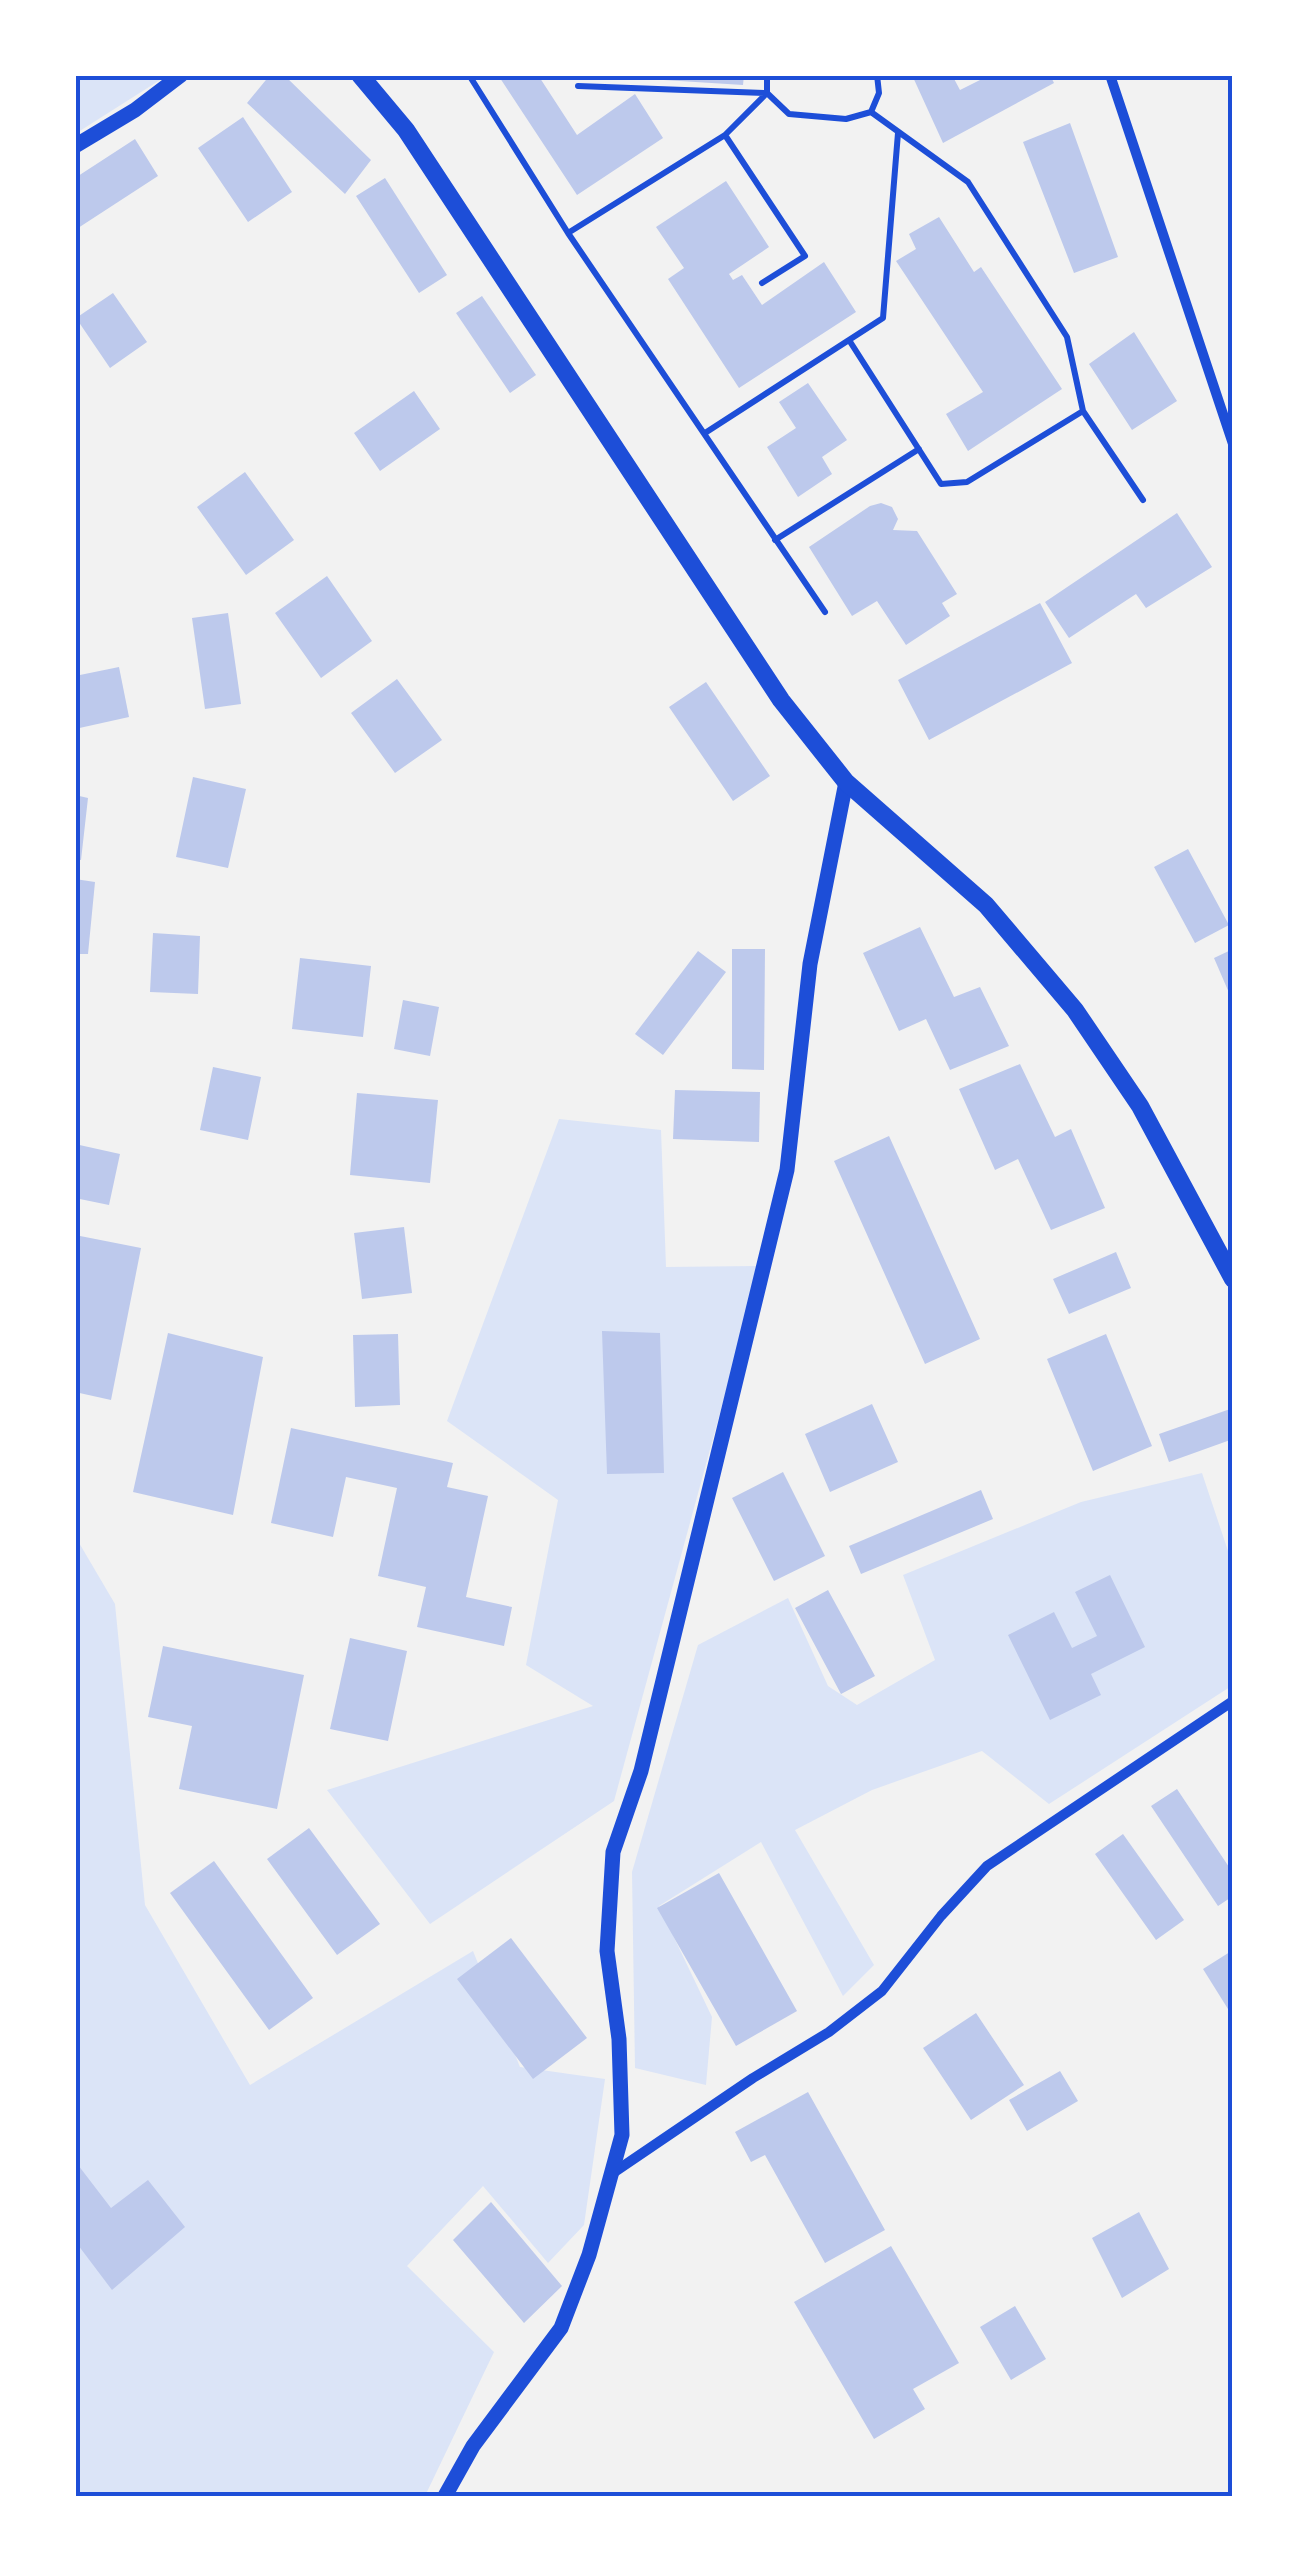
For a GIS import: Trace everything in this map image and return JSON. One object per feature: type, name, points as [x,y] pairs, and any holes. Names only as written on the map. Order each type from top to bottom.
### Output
[{"type":"main road","points":[[360,75],[406,130],[781,700],[846,782],[986,905],[1075,1010],[1140,1106],[1233,1279]]},
{"type":"street","points":[[75,146],[135,110],[181,75]]},
{"type":"street","points":[[1110,75],[1233,444]]},
{"type":"street","points":[[445,2496],[474,2446],[561,2328],[589,2255],[622,2135],[620,2039],[607,1950],[613,1852],[640,1771],[787,1170],[810,964],[846,782]]},
{"type":"street","points":[[612,2174],[753,2078],[830,2032],[882,1990],[987,1866],[1233,1702]]},
{"type":"lane","points":[[470,75],[568,233],[825,612]]},
{"type":"lane","points":[[568,233],[725,136],[767,92],[767,75]]},
{"type":"lane","points":[[871,112],[879,93],[877,75]]},
{"type":"lane","points":[[578,86],[767,92],[789,114],[846,119],[871,112]]},
{"type":"lane","points":[[871,112],[968,182],[1068,336],[1083,411],[1143,500]]},
{"type":"lane","points":[[705,433],[883,318],[898,132]]},
{"type":"lane","points":[[725,136],[805,256],[762,283]]},
{"type":"lane","points":[[849,340],[941,484],[967,482],[1083,411]]},
{"type":"lane","points":[[776,540],[918,449]]},
{"type":"shaded area","points":[[75,75],[157,75],[160,80],[75,134]]},
{"type":"shaded area","points":[[559,1119],[661,1130],[666,1267],[756,1266],[747,1314],[614,1801],[430,1924],[327,1790],[593,1706],[526,1665],[558,1500],[447,1421]]},
{"type":"shaded area","points":[[1202,1473],[1233,1566],[1233,1685],[1049,1804],[982,1751],[872,1790],[795,1830],[874,1965],[843,1996],[761,1842],[659,1906],[712,2017],[706,2085],[635,2068],[632,1872],[698,1645],[788,1598],[828,1686],[857,1705],[935,1660],[903,1575],[1081,1502]]},
{"type":"shaded area","points":[[75,1536],[115,1604],[145,1905],[250,2085],[473,1951],[520,2067],[605,2079],[584,2225],[548,2263],[483,2186],[407,2266],[494,2352],[425,2496],[75,2496]]},
{"type":"building","points":[[270,75],[284,75],[371,160],[345,194],[247,103]]},
{"type":"building","points":[[498,75],[538,75],[577,135],[635,94],[663,138],[577,195]]},
{"type":"building","points":[[632,75],[744,75],[743,85]]},
{"type":"building","points":[[912,75],[952,75],[960,90],[990,75],[1050,75],[1054,83],[943,143]]},
{"type":"building","points":[[243,117],[292,192],[248,222],[198,148]]},
{"type":"building","points":[[1070,123],[1118,257],[1074,273],[1023,142]]},
{"type":"building","points":[[135,139],[158,176],[75,230],[75,178]]},
{"type":"building","points":[[385,178],[447,275],[419,293],[356,196]]},
{"type":"building","points":[[726,181],[769,247],[729,274],[733,280],[742,275],[762,305],[824,262],[856,312],[739,388],[668,279],[684,268],[656,227]]},
{"type":"building","points":[[939,217],[974,272],[981,267],[1062,389],[968,451],[946,414],[983,392],[896,261],[916,249],[909,234]]},
{"type":"building","points":[[113,293],[147,342],[110,368],[76,318]]},
{"type":"building","points":[[482,296],[536,375],[510,393],[456,313]]},
{"type":"building","points":[[1134,332],[1177,401],[1132,430],[1089,364]]},
{"type":"building","points":[[808,383],[847,440],[822,457],[832,474],[798,497],[767,447],[796,428],[779,402]]},
{"type":"building","points":[[414,391],[440,429],[380,471],[354,433]]},
{"type":"building","points":[[245,472],[294,540],[246,575],[197,507]]},
{"type":"building","points":[[881,503],[892,507],[898,519],[893,530],[917,531],[957,594],[942,603],[950,616],[906,645],[877,601],[852,616],[809,547],[870,506]]},
{"type":"building","points":[[1177,513],[1212,567],[1146,608],[1136,594],[1069,638],[1045,602]]},
{"type":"building","points":[[327,576],[372,641],[321,678],[275,613]]},
{"type":"building","points":[[1040,603],[1072,663],[929,740],[898,680]]},
{"type":"building","points":[[228,613],[241,704],[205,709],[192,618]]},
{"type":"building","points":[[119,667],[129,717],[75,729],[75,676]]},
{"type":"building","points":[[397,679],[442,740],[395,773],[351,713]]},
{"type":"building","points":[[706,682],[770,776],[733,801],[669,707]]},
{"type":"building","points":[[193,777],[246,789],[228,868],[176,857]]},
{"type":"building","points":[[75,795],[88,798],[81,860],[75,859]]},
{"type":"building","points":[[1188,849],[1229,925],[1195,943],[1154,867]]},
{"type":"building","points":[[75,879],[95,882],[88,954],[75,954]]},
{"type":"building","points":[[920,927],[954,997],[980,987],[1009,1046],[950,1070],[926,1019],[899,1031],[863,953]]},
{"type":"building","points":[[153,933],[200,936],[198,994],[150,992]]},
{"type":"building","points":[[732,949],[765,949],[764,1070],[732,1069]]},
{"type":"building","points":[[1233,949],[1233,1002],[1214,958]]},
{"type":"building","points":[[698,951],[726,972],[663,1055],[635,1034]]},
{"type":"building","points":[[300,958],[371,966],[363,1037],[292,1029]]},
{"type":"building","points":[[403,1000],[439,1007],[430,1056],[394,1049]]},
{"type":"building","points":[[1020,1064],[1055,1137],[1071,1129],[1105,1208],[1051,1230],[1018,1159],[995,1170],[959,1089]]},
{"type":"building","points":[[213,1067],[261,1077],[248,1140],[200,1130]]},
{"type":"building","points":[[675,1090],[760,1092],[759,1142],[673,1139]]},
{"type":"building","points":[[357,1093],[438,1100],[430,1183],[350,1175]]},
{"type":"building","points":[[889,1136],[980,1339],[925,1364],[834,1161]]},
{"type":"building","points":[[75,1144],[120,1154],[109,1205],[75,1198]]},
{"type":"building","points":[[404,1227],[412,1293],[362,1299],[354,1233]]},
{"type":"building","points":[[75,1235],[141,1248],[111,1400],[75,1392]]},
{"type":"building","points":[[1116,1252],[1131,1288],[1069,1314],[1053,1279]]},
{"type":"building","points":[[602,1331],[660,1333],[664,1473],[607,1474]]},
{"type":"building","points":[[168,1333],[263,1357],[233,1515],[133,1492]]},
{"type":"building","points":[[398,1334],[400,1405],[355,1407],[353,1335]]},
{"type":"building","points":[[1106,1334],[1152,1446],[1093,1471],[1047,1359]]},
{"type":"building","points":[[872,1404],[898,1462],[830,1492],[805,1434]]},
{"type":"building","points":[[1233,1408],[1233,1439],[1169,1462],[1159,1434]]},
{"type":"building","points":[[291,1428],[453,1463],[447,1487],[488,1496],[466,1597],[512,1607],[504,1646],[417,1627],[426,1587],[378,1576],[397,1488],[346,1477],[333,1537],[271,1523]]},
{"type":"building","points":[[783,1472],[825,1556],[774,1581],[732,1498]]},
{"type":"building","points":[[981,1490],[993,1519],[861,1574],[849,1546]]},
{"type":"building","points":[[1110,1575],[1145,1647],[1091,1674],[1101,1695],[1050,1720],[1008,1635],[1054,1612],[1072,1648],[1097,1636],[1075,1592]]},
{"type":"building","points":[[828,1590],[875,1676],[841,1694],[795,1608]]},
{"type":"building","points":[[350,1638],[407,1651],[388,1741],[330,1729]]},
{"type":"building","points":[[163,1646],[304,1675],[277,1809],[179,1789],[192,1726],[148,1717]]},
{"type":"building","points":[[1177,1789],[1233,1873],[1233,1896],[1218,1906],[1151,1806]]},
{"type":"building","points":[[309,1828],[380,1924],[337,1955],[267,1859]]},
{"type":"building","points":[[1123,1834],[1184,1920],[1156,1940],[1095,1854]]},
{"type":"building","points":[[214,1861],[313,1998],[269,2030],[170,1893]]},
{"type":"building","points":[[719,1873],[797,2011],[736,2046],[657,1908]]},
{"type":"building","points":[[511,1938],[587,2038],[533,2079],[457,1979]]},
{"type":"building","points":[[1233,1950],[1233,2017],[1203,1969]]},
{"type":"building","points":[[976,2013],[1024,2085],[971,2120],[923,2048]]},
{"type":"building","points":[[1060,2071],[1078,2101],[1027,2131],[1009,2100]]},
{"type":"building","points":[[808,2092],[885,2230],[825,2263],[765,2155],[751,2162],[735,2132]]},
{"type":"building","points":[[75,2161],[111,2208],[148,2180],[185,2227],[112,2290],[75,2241]]},
{"type":"building","points":[[491,2202],[562,2286],[524,2323],[453,2240]]},
{"type":"building","points":[[1139,2212],[1169,2269],[1122,2298],[1092,2238]]},
{"type":"building","points":[[891,2246],[959,2363],[913,2389],[925,2409],[874,2439],[794,2302]]},
{"type":"building","points":[[1015,2306],[1046,2359],[1011,2380],[980,2327]]}]
